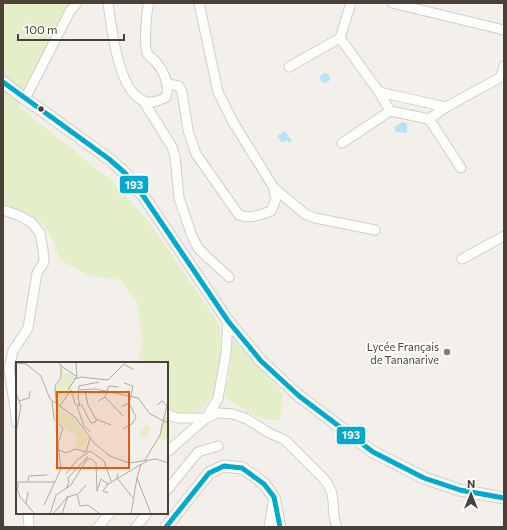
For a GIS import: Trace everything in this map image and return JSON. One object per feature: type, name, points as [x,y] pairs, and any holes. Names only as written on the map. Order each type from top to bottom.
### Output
[{"type":"street","points":[[25,99],[72,7],[77,3]]},
{"type":"street","points":[[108,3],[116,56],[122,75],[132,91],[144,102],[172,147],[175,156],[179,198],[192,236],[198,248],[229,278]]},
{"type":"street","points":[[144,102],[156,102],[166,97],[168,84],[157,64],[148,53],[145,40],[149,3]]},
{"type":"street","points":[[199,3],[218,92],[233,122],[274,188],[305,214],[315,218],[375,230]]},
{"type":"street","points":[[289,67],[340,38],[351,3]]},
{"type":"street","points":[[392,3],[504,30]]},
{"type":"street","points":[[340,38],[379,92],[390,111]]},
{"type":"street","points":[[429,120],[446,107],[503,79],[504,66]]},
{"type":"street","points":[[3,82],[126,173],[144,197],[228,321],[261,361],[299,396],[373,452],[424,478],[460,490],[504,498]]},
{"type":"street","points":[[168,84],[179,86],[182,92],[188,130],[196,154],[239,215],[246,218],[271,211],[276,199],[274,188]]},
{"type":"street","points":[[379,92],[446,107]]},
{"type":"street","points":[[342,143],[390,111],[429,120],[461,168]]},
{"type":"street","points":[[3,210],[18,215],[32,223],[40,233],[44,262],[37,274],[28,328],[13,351],[9,368],[16,405]]},
{"type":"street","points":[[462,259],[504,236]]},
{"type":"street","points":[[168,451],[206,418],[218,398],[226,353],[228,321]]},
{"type":"street","points":[[168,414],[177,418],[206,418],[218,413],[233,414],[247,419],[269,433],[285,440],[330,485],[337,527]]},
{"type":"street","points":[[168,489],[198,452],[218,446]]},
{"type":"street","points":[[166,527],[209,473],[224,466],[242,468],[254,475],[264,484],[274,497],[280,527]]},
{"type":"street","points":[[269,527],[274,497]]},
{"type":"street","points":[[28,514],[29,527]]},
{"type":"street","points":[[98,527],[109,514]]},
{"type":"street","points":[[136,527],[146,514]]},
{"type":"green space","points":[[3,3],[73,3],[54,43],[18,106],[113,182],[148,220],[220,325],[221,355],[214,393],[199,414],[168,411],[168,362],[138,362],[143,338],[136,300],[120,280],[87,275],[59,259],[53,240],[41,222],[3,203]]},
{"type":"green space","points":[[233,339],[283,393],[281,407],[282,417],[279,420],[258,417],[228,400],[224,389],[229,377]]},
{"type":"water","points":[[325,73],[330,78],[325,83],[320,78]]},
{"type":"water","points":[[403,122],[407,124],[407,133],[396,132],[394,127]]},
{"type":"water","points":[[285,131],[292,141],[289,143],[287,140],[281,142],[277,136]]},
{"type":"transit line","name":"193","points":[[3,82],[109,159],[125,173],[144,197],[228,321],[261,361],[299,396],[373,452],[424,478],[460,490],[504,498]]},
{"type":"transit line","name":"193","points":[[166,527],[209,473],[224,466],[242,468],[264,484],[274,497],[280,527]]},
{"type":"place","name":"Lycée Français de Tananarive","points":[[447,352]]}]
